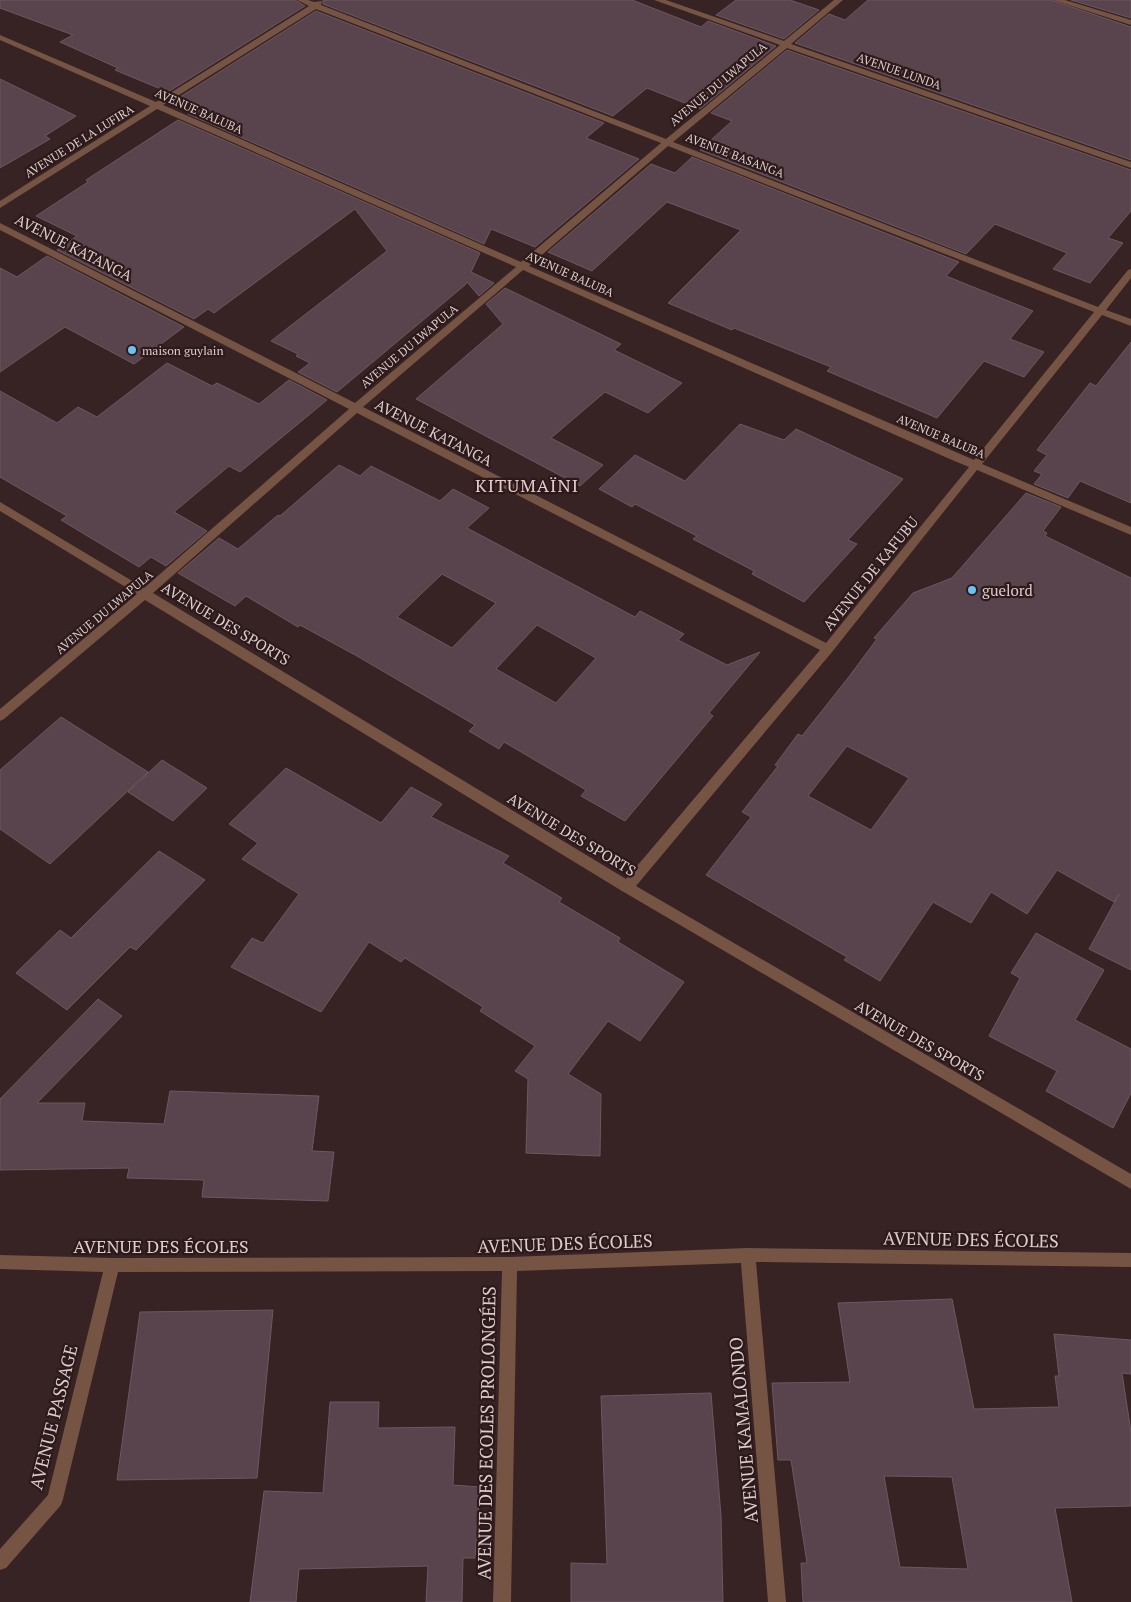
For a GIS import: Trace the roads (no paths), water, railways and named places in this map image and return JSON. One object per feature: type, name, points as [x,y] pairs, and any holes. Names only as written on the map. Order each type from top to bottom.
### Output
[{"type":"street","name":"AVENUE BASANGA","points":[[301,0],[319,2],[668,142],[1131,323]]},
{"type":"street","name":"AVENUE LUNDA","points":[[658,0],[1131,165]]},
{"type":"street","name":"AVENUE DU LWAPULA","points":[[0,716],[146,593],[355,409],[522,266],[839,0]]},
{"type":"street","points":[[1057,0],[1131,22]]},
{"type":"street","name":"AVENUE DE LA LUFIRA","points":[[0,205],[319,2]]},
{"type":"street","name":"AVENUE BALUBA","points":[[0,37],[976,465],[1131,531]]},
{"type":"street","name":"AVENUE KATANGA","points":[[0,226],[828,649]]},
{"type":"street","name":"AVENUE DE KAFUBU","points":[[627,887],[828,649],[1131,272]]},
{"type":"street","name":"AVENUE DES SPORTS","points":[[0,506],[627,887],[1131,1182]]},
{"type":"street","name":"AVENUE DES ÉCOLES","points":[[0,1262],[112,1265],[510,1264],[748,1255],[1131,1260]]},
{"type":"street","name":"AVENUE KAMALONDO","points":[[748,1255],[777,1602]]},
{"type":"street","name":"AVENUE DES ECOLES PROLONGÉES","points":[[502,1602],[510,1264]]},
{"type":"street","name":"AVENUE PASSAGE","points":[[0,1562],[55,1499],[112,1265]]},
{"type":"place","name":"maison guylain","points":[[132,350]]},
{"type":"place","name":"guelord","points":[[972,590]]},
{"type":"district","name":"KITUMAÏNI","points":[[527,485]]}]
